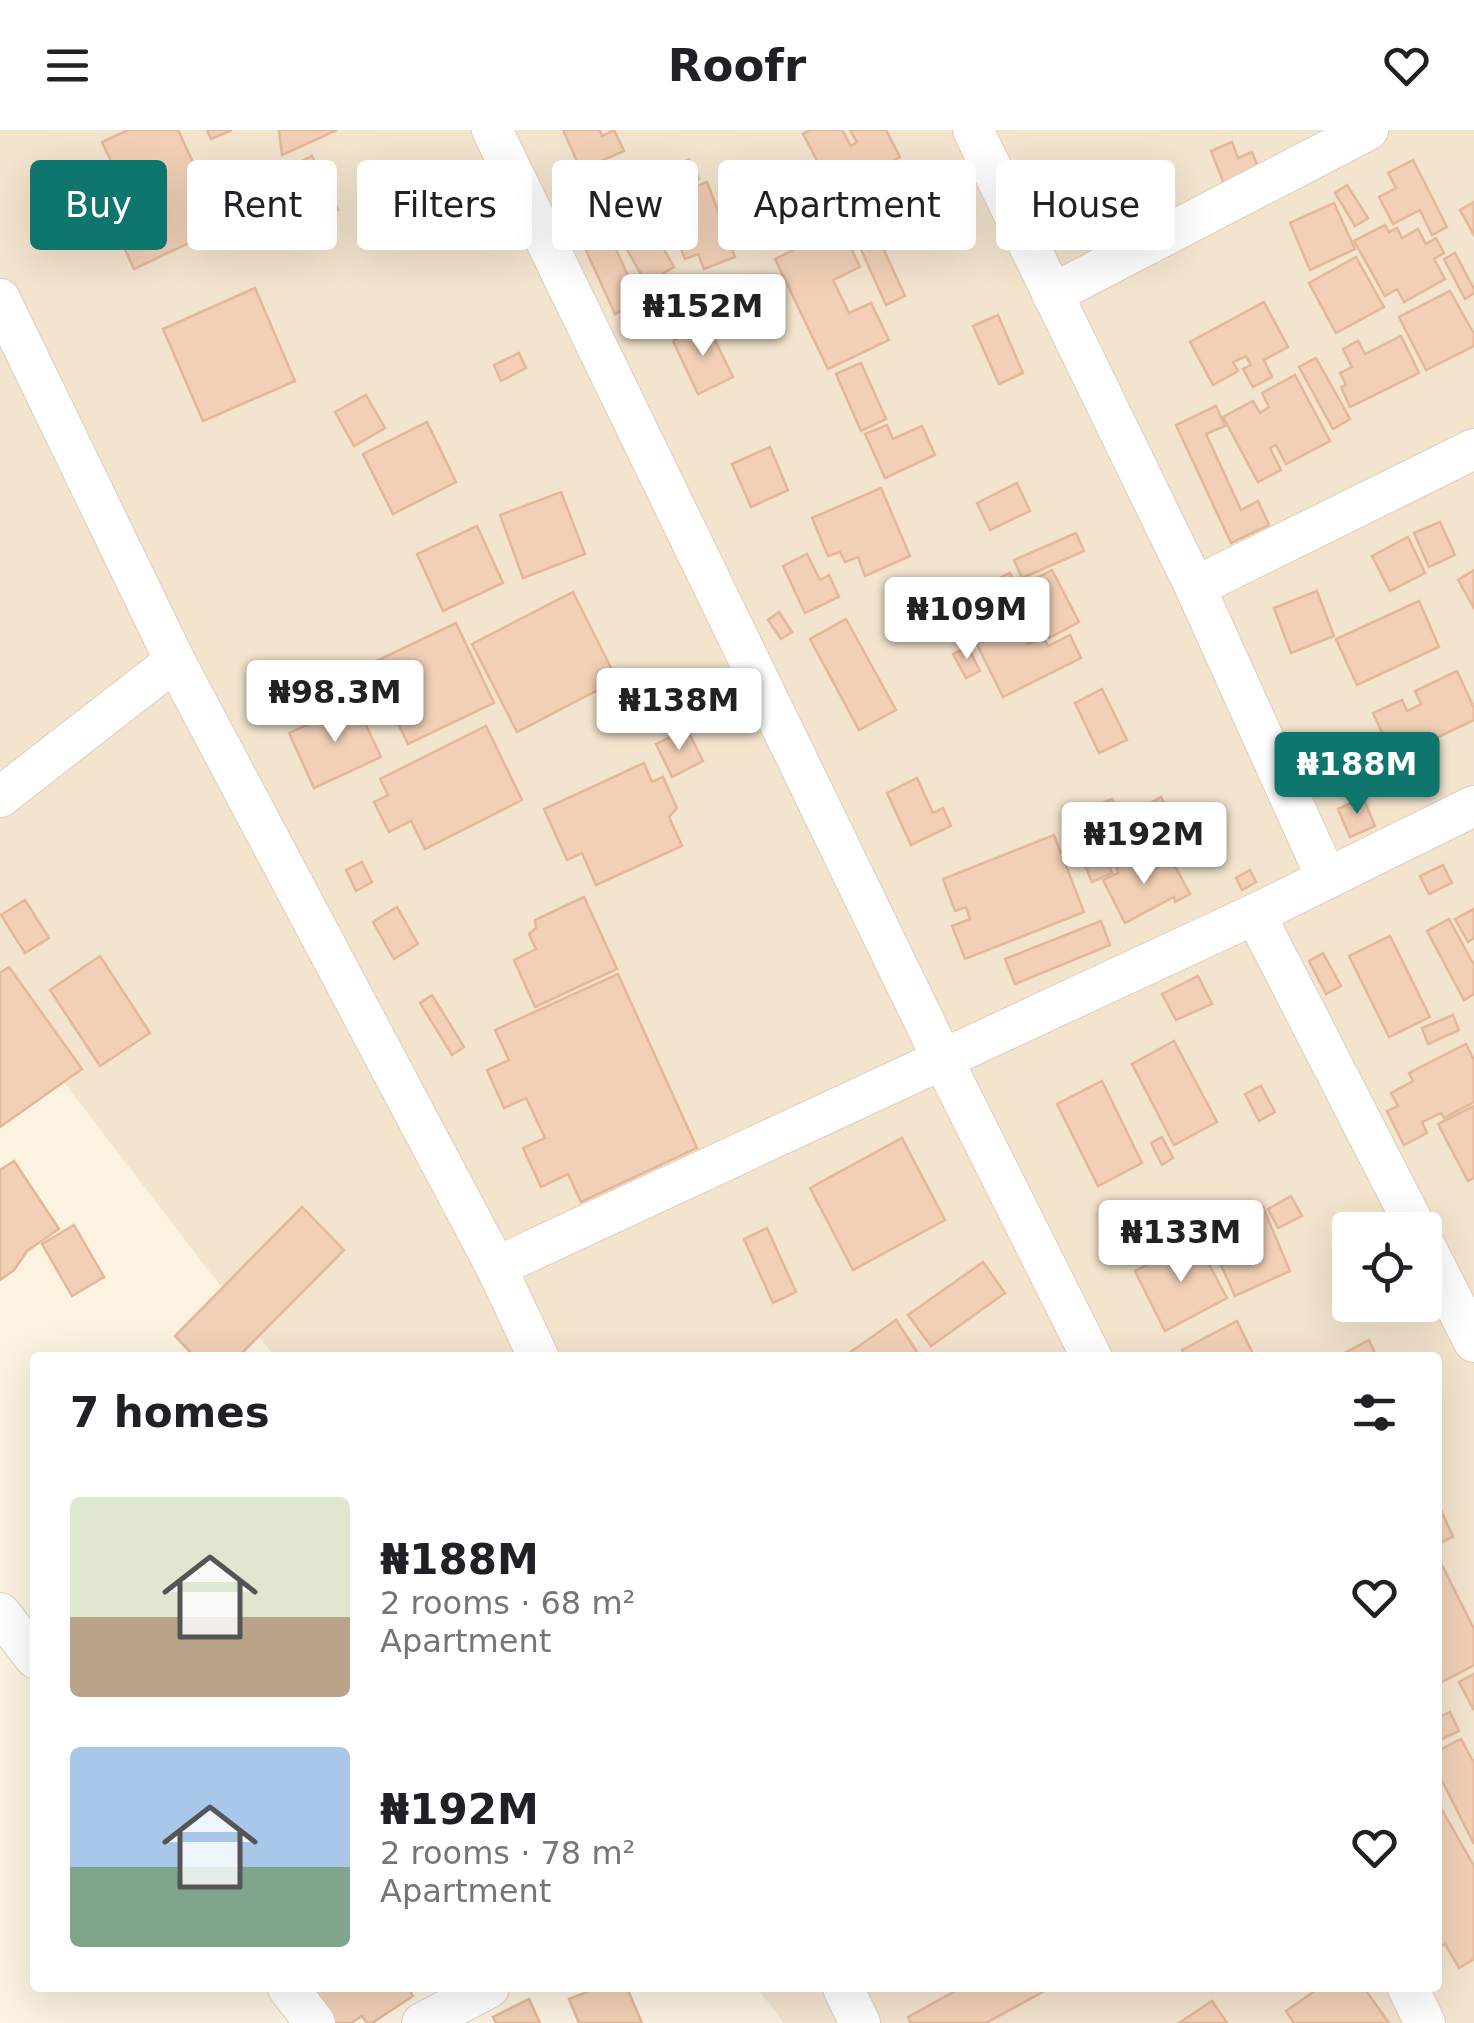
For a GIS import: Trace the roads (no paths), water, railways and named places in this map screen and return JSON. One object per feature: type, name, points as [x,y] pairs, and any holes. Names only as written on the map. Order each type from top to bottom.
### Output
[{"type":"street","points":[[492,130],[942,1058],[1089,1352]]},
{"type":"street","points":[[973,130],[1195,588],[1327,879]]},
{"type":"street","points":[[1052,294],[1368,130]]},
{"type":"street","points":[[0,298],[175,661],[496,1268],[536,1352]]},
{"type":"street","points":[[1195,588],[1474,450]]},
{"type":"street","points":[[0,797],[175,661]]},
{"type":"street","points":[[496,1268],[1255,914],[1474,806]]},
{"type":"street","points":[[1255,914],[1407,1212]]},
{"type":"street","points":[[1442,1279],[1474,1342]]},
{"type":"street","points":[[0,1613],[30,1652]]},
{"type":"street","points":[[291,1992],[315,2023]]},
{"type":"street","points":[[422,2023],[481,1992]]},
{"type":"street","points":[[845,1992],[860,2023]]},
{"type":"street","points":[[1410,1992],[1425,2023]]}]
